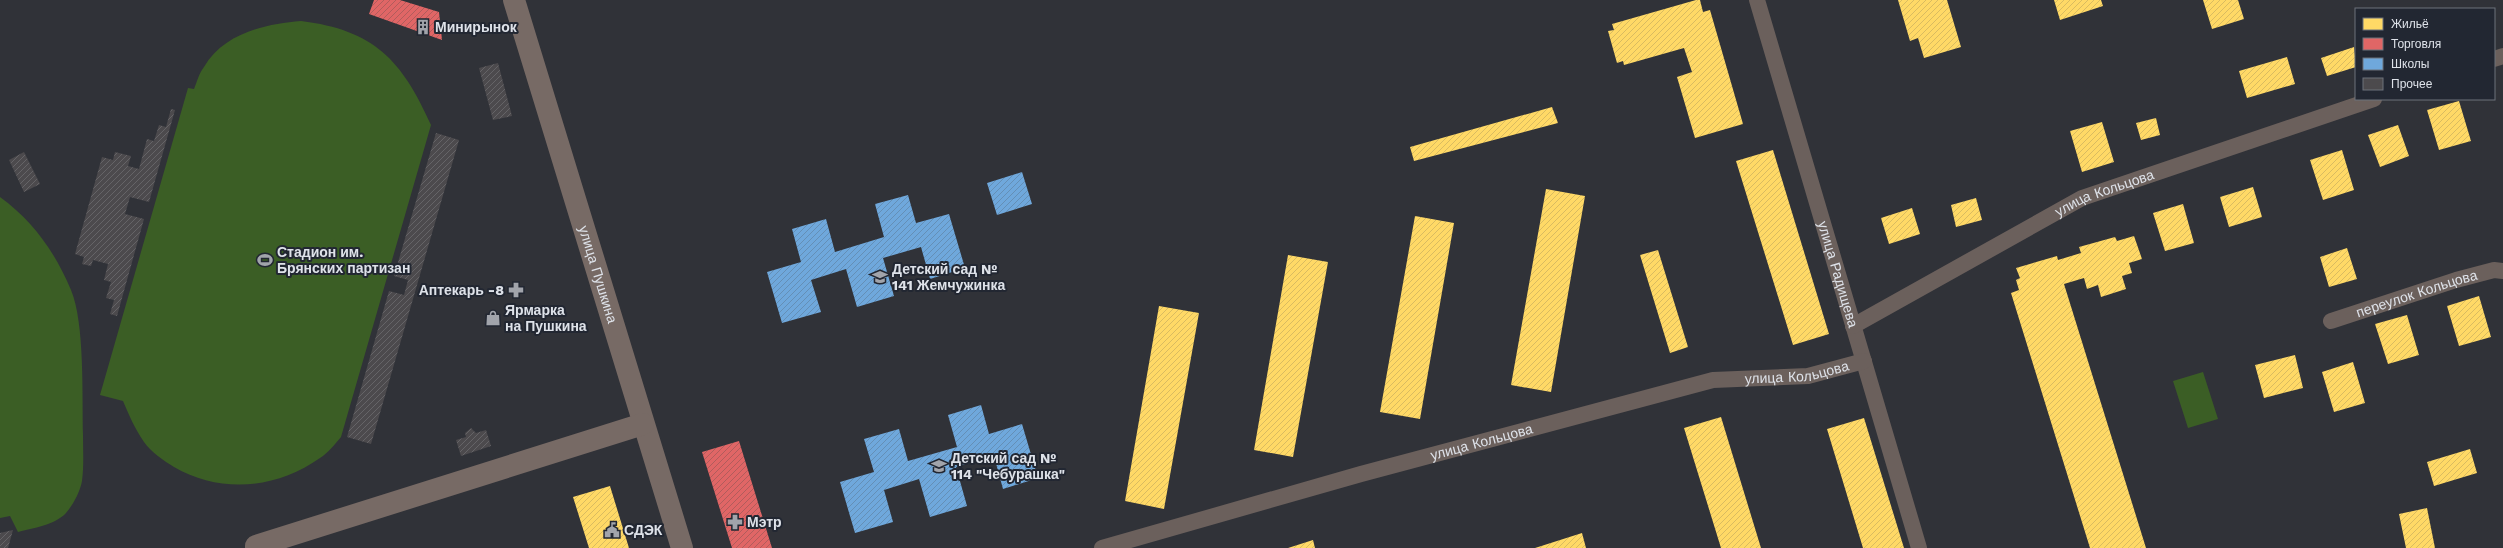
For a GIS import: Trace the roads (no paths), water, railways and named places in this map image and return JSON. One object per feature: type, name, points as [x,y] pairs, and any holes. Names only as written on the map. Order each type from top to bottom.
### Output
[{"type":"main road","name":"улица Пушкина","points":[[514,0],[682,548]]},
{"type":"main road","points":[[254,547],[643,424]]},
{"type":"street","name":"улица Радищева","points":[[1757,0],[1919,548]]},
{"type":"street","name":"улица Кольцова","points":[[1853,326],[2082,198],[2371,100]]},
{"type":"street","name":"переулок Кольцова","points":[[2331,321],[2456,280],[2494,270],[2503,271]]},
{"type":"street","name":"улица Кольцова","points":[[1110,547],[1361,474],[1712,380],[1808,376],[1864,361]]},
{"type":"place","name":"Минирынок","points":[[423,27]]},
{"type":"place","name":"Стадион им. Брянских партизан","points":[[265,260]]},
{"type":"place","name":"Детский сад № 141 Жемчужинка","points":[[880,277]]},
{"type":"place","name":"Аптекарь -8","points":[[516,290]]},
{"type":"place","name":"Ярмарка на Пушкина","points":[[493,318]]},
{"type":"place","name":"Детский сад № 114 \"Чебурашка\"","points":[[939,466]]},
{"type":"place","name":"Мэтр","points":[[735,522]]},
{"type":"place","name":"СДЭК","points":[[612,530]]}]
